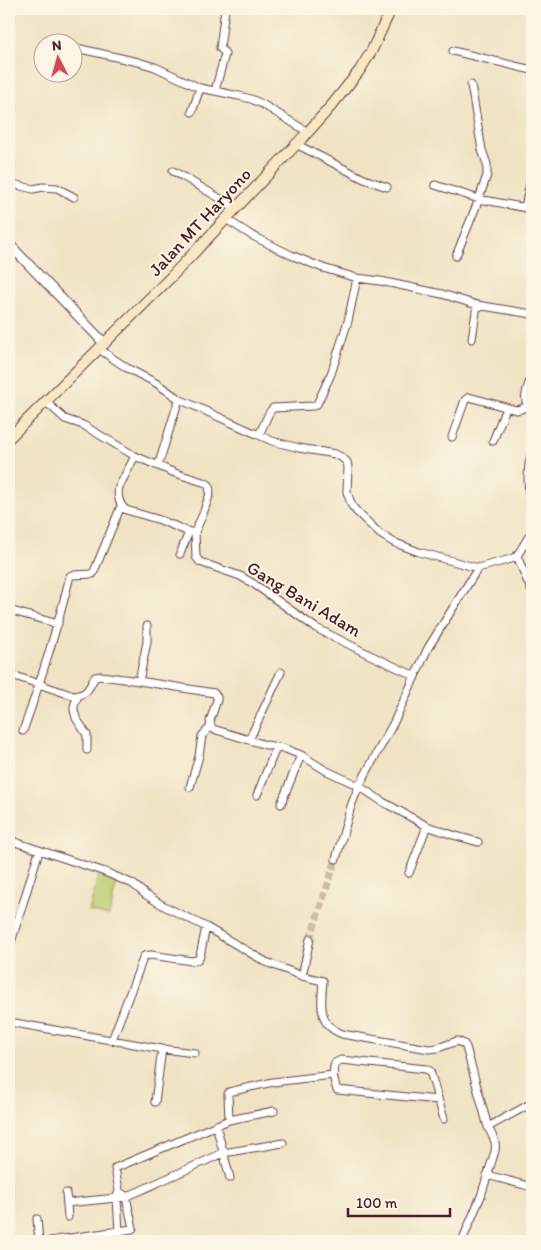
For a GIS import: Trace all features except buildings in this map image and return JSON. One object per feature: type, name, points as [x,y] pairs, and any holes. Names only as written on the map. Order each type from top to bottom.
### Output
[{"type":"main road","name":"Jalan MT Haryono","points":[[9,438],[171,277],[308,132],[360,70],[392,9]]},
{"type":"street","points":[[215,91],[225,54],[220,48],[225,9]]},
{"type":"street","points":[[82,49],[155,67],[200,88],[239,96],[262,104],[308,132]]},
{"type":"street","points":[[453,51],[532,70]]},
{"type":"street","points":[[456,256],[487,175],[487,164],[482,150],[471,85]]},
{"type":"street","points":[[192,112],[200,88]]},
{"type":"street","points":[[296,144],[364,179],[387,188]]},
{"type":"street","points":[[173,171],[236,208]]},
{"type":"street","points":[[9,183],[33,189],[43,186],[57,188],[74,197]]},
{"type":"street","points":[[435,185],[479,199],[529,209],[530,183]]},
{"type":"street","points":[[226,219],[251,235],[291,255],[323,268],[357,278],[442,294],[477,305],[532,314]]},
{"type":"street","points":[[9,244],[102,346],[127,368],[156,383],[179,400],[272,441],[341,456],[347,462],[347,492],[352,506],[380,534],[393,542],[419,552],[478,568],[517,556],[532,530]]},
{"type":"street","points":[[259,435],[273,408],[313,406],[316,404],[330,374],[348,321],[357,278]]},
{"type":"street","points":[[472,339],[477,305]]},
{"type":"street","points":[[452,437],[467,398],[472,397],[506,408],[530,409],[525,398],[532,374]]},
{"type":"street","points":[[158,466],[179,400]]},
{"type":"street","name":"Gang Bani Adam","points":[[46,402],[65,419],[83,425],[135,456],[209,485],[210,492],[192,532],[196,557],[200,562],[240,576],[316,628],[415,676]]},
{"type":"street","points":[[493,441],[506,408]]},
{"type":"street","points":[[532,452],[528,470],[532,516]]},
{"type":"street","points":[[135,456],[119,487],[118,492],[122,506],[126,510],[192,532],[180,554]]},
{"type":"street","points":[[23,731],[40,684],[70,576],[92,574],[122,506]]},
{"type":"street","points":[[517,556],[532,592]]},
{"type":"street","points":[[336,859],[351,806],[359,786],[394,722],[432,641],[478,568]]},
{"type":"street","points":[[9,610],[58,624]]},
{"type":"street","points":[[139,681],[147,642],[147,626]]},
{"type":"street","points":[[248,740],[281,672]]},
{"type":"street","points":[[9,674],[74,696],[84,694],[94,677],[97,676],[214,693],[217,700],[210,721],[211,726],[202,736],[199,756],[190,787]]},
{"type":"street","points":[[78,695],[74,710],[76,718],[87,735],[87,750]]},
{"type":"street","points":[[211,726],[219,731],[276,748],[283,748],[301,755],[427,826],[478,842]]},
{"type":"street","points":[[257,795],[276,748]]},
{"type":"street","points":[[281,804],[301,755]]},
{"type":"street","points":[[409,873],[427,826]]},
{"type":"street","points":[[9,840],[78,862],[132,884],[164,906],[206,927],[266,962],[302,976],[323,981],[322,1000],[325,1019],[332,1029],[342,1034],[429,1050],[457,1041],[464,1044],[488,1127],[495,1139],[496,1145],[476,1209],[462,1241]]},
{"type":"street","points":[[9,949],[39,851]]},
{"type":"street","points":[[112,1040],[144,956],[151,955],[196,960],[200,956],[206,927]]},
{"type":"street","points":[[302,976],[310,939]]},
{"type":"street","points":[[9,1022],[195,1053]]},
{"type":"street","points":[[155,1102],[162,1049]]},
{"type":"street","points":[[438,1100],[336,1090],[333,1066],[335,1062],[341,1060],[426,1069],[430,1072],[444,1119]]},
{"type":"street","points":[[229,1120],[229,1092],[272,1082],[333,1075]]},
{"type":"street","points":[[488,1127],[532,1103]]},
{"type":"street","points":[[119,1232],[117,1198],[119,1190],[115,1168],[229,1120],[274,1111]]},
{"type":"street","points":[[216,1125],[230,1178]]},
{"type":"street","points":[[67,1203],[126,1197],[223,1153],[282,1143]]},
{"type":"street","points":[[488,1175],[532,1187]]},
{"type":"street","points":[[50,1241],[132,1230],[126,1197],[119,1190]]},
{"type":"street","points":[[66,1193],[68,1217]]},
{"type":"street","points":[[37,1219],[39,1241]]},
{"type":"green space","points":[[98,876],[117,881],[109,916],[89,911]]},
{"type":"tunnel","points":[[310,939],[336,859]]}]
